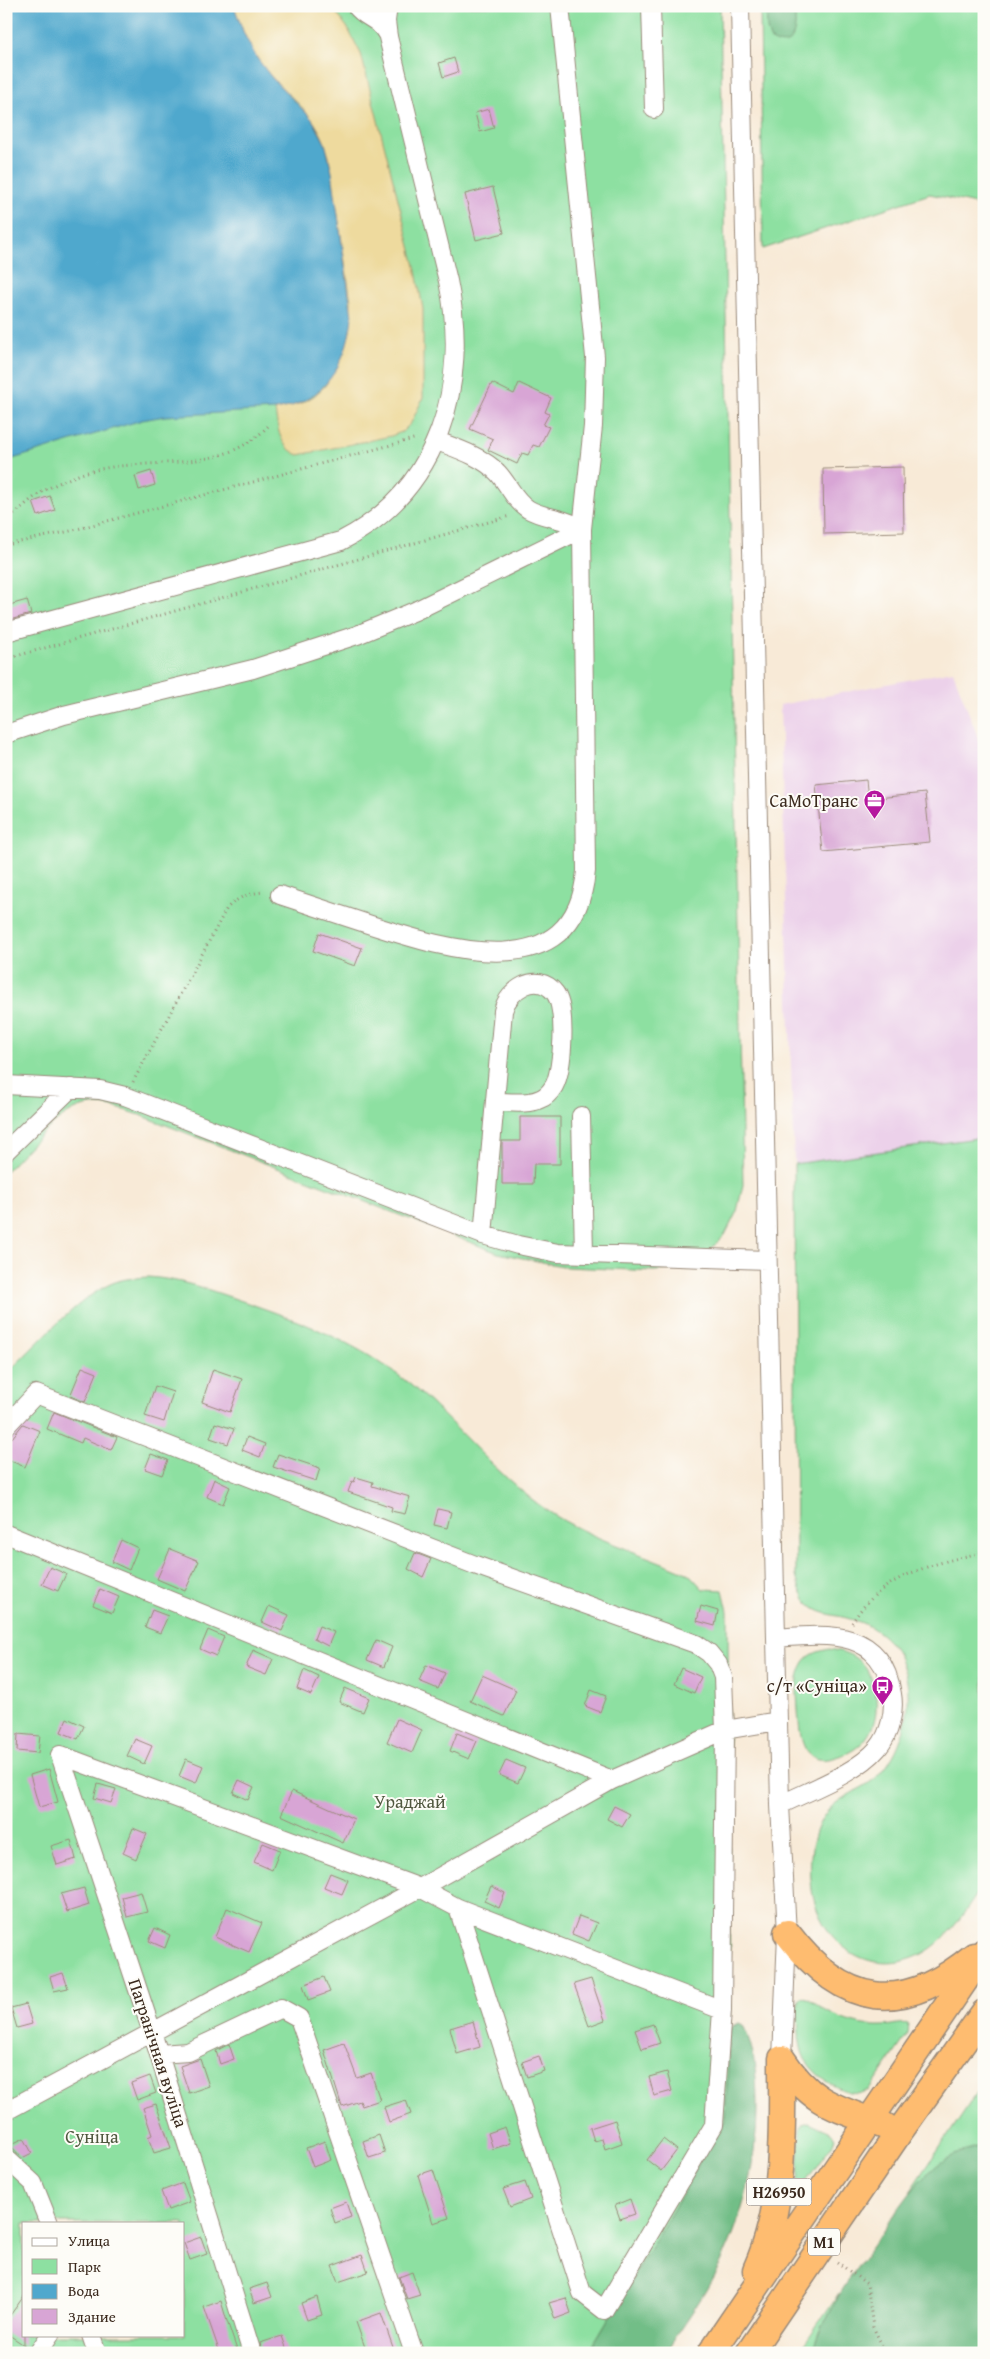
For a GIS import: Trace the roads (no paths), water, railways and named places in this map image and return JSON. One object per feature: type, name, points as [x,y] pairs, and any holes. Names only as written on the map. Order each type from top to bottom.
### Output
[{"type":"highway","points":[[787,1933],[813,1963],[831,1977],[850,1988],[872,1995],[897,1996],[922,1989],[965,1963],[984,1947]]},
{"type":"highway","name":"М1","points":[[711,2353],[984,1952]]},
{"type":"highway","name":"М1","points":[[749,2353],[900,2131],[984,2013]]},
{"type":"highway","points":[[782,2059],[794,2077],[813,2095],[836,2107],[900,2131]]},
{"type":"highway","name":"Н26950","points":[[734,2317],[758,2264],[772,2222],[780,2187],[782,2059]]},
{"type":"street","points":[[362,10],[379,14],[388,6]]},
{"type":"street","points":[[6,632],[341,541],[374,521],[405,491],[417,476],[437,441],[452,380],[456,336],[453,300],[388,37],[386,21],[388,6]]},
{"type":"street","points":[[280,895],[424,942],[473,951],[507,951],[535,946],[552,938],[566,926],[578,909],[584,891],[586,871],[582,529],[593,426],[594,356],[560,6]]},
{"type":"street","points":[[651,6],[654,109]]},
{"type":"street","name":"Н26950","points":[[740,6],[780,1805],[787,1933],[782,2059]]},
{"type":"street","points":[[362,10],[379,23],[388,37]]},
{"type":"street","points":[[437,441],[492,467],[519,502],[526,508],[540,514],[564,520],[582,529]]},
{"type":"street","points":[[6,734],[64,715],[253,669],[357,635],[415,611],[582,529]]},
{"type":"street","points":[[483,1234],[502,1010],[505,1001],[512,992],[528,984],[547,987],[556,996],[561,1012],[560,1064],[553,1088],[540,1100],[495,1102]]},
{"type":"street","points":[[6,1085],[100,1090],[125,1096],[483,1234],[537,1250],[584,1254],[767,1260]]},
{"type":"street","points":[[6,1150],[71,1088]]},
{"type":"street","points":[[581,1116],[584,1254]]},
{"type":"street","points":[[6,1426],[36,1394],[492,1571],[681,1637],[709,1653],[718,1664],[725,1690],[725,1730],[722,2010],[714,2125],[604,2310],[582,2293],[458,1908]]},
{"type":"street","points":[[6,1534],[612,1780]]},
{"type":"street","points":[[776,1638],[827,1635],[861,1643],[874,1652],[883,1664],[890,1680],[894,1703],[887,1732],[879,1747],[867,1759],[780,1805]]},
{"type":"street","points":[[6,2111],[420,1888],[612,1780],[725,1730],[778,1721]]},
{"type":"street","name":"Пагранічная вуліца","points":[[252,2353],[152,2032],[60,1755],[420,1888]]},
{"type":"street","points":[[420,1888],[458,1908],[722,2010]]},
{"type":"street","points":[[159,2054],[188,2052],[280,2008],[299,2018],[414,2353]]},
{"type":"street","points":[[6,2158],[34,2183],[49,2222]]},
{"type":"street","points":[[38,2353],[49,2336]]},
{"type":"street","points":[[92,2336],[97,2353]]},
{"type":"water","points":[[6,6],[234,6],[244,34],[256,57],[272,78],[312,119],[325,143],[332,172],[352,317],[345,350],[339,365],[320,389],[307,399],[292,406],[275,410],[165,416],[142,420],[6,461]]},
{"type":"place","name":"СаМоТранс","points":[[874,820]]},
{"type":"place","name":"с/т «Суніца»","points":[[883,1705]]},
{"type":"park label","name":"Ураджай","points":[[410,1802]]},
{"type":"park label","name":"Суніца","points":[[92,2137]]}]
